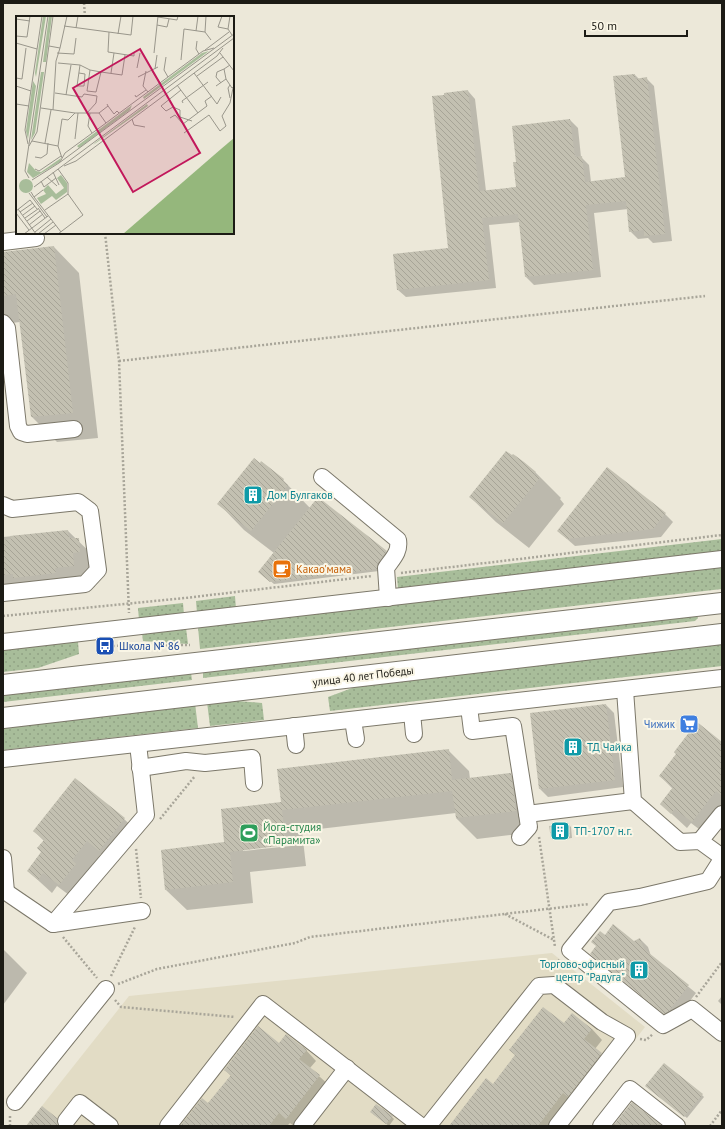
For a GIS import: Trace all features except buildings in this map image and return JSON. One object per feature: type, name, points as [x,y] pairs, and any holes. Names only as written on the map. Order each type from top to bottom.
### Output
[{"type":"main road","points":[[3,685],[713,604],[715,635]]},
{"type":"main road","name":"улица 40 лет Победы","points":[[3,718],[715,635]]},
{"type":"street","points":[[3,242],[36,238]]},
{"type":"street","points":[[3,323],[7,328],[18,426],[21,432],[27,434],[74,429]]},
{"type":"street","points":[[322,477],[398,540],[399,547],[397,554],[386,568],[385,575],[388,598]]},
{"type":"street","points":[[3,505],[12,510],[78,502],[90,512],[98,570],[86,584],[3,592]]},
{"type":"street","points":[[3,642],[722,559]]},
{"type":"street","points":[[3,759],[722,678]]},
{"type":"street","points":[[625,690],[633,801],[680,842],[700,840],[722,814]]},
{"type":"street","points":[[469,707],[472,731],[513,726],[529,827],[520,837]]},
{"type":"street","points":[[412,713],[414,734]]},
{"type":"street","points":[[354,720],[356,739]]},
{"type":"street","points":[[294,726],[296,745]]},
{"type":"street","points":[[53,924],[146,815],[138,744]]},
{"type":"street","points":[[140,768],[186,761],[205,763],[252,758],[254,783]]},
{"type":"street","points":[[527,814],[633,801]]},
{"type":"street","points":[[700,840],[722,858],[708,881],[640,897],[610,902],[570,950],[663,1025],[692,1010],[722,1033]]},
{"type":"street","points":[[3,858],[5,892],[53,924],[142,911]]},
{"type":"street","points":[[428,1126],[539,986],[554,985],[602,1022],[627,1036],[557,1126]]},
{"type":"street","points":[[13,1107],[106,988]]},
{"type":"street","points":[[168,1126],[263,1004],[421,1126]]},
{"type":"street","points":[[302,1126],[347,1068]]},
{"type":"street","points":[[601,1126],[630,1089],[677,1126]]},
{"type":"street","points":[[66,1121],[80,1103],[110,1126]]},
{"type":"path","points":[[84,3],[85,16]]},
{"type":"path","points":[[105,234],[119,361],[128,604],[131,628]]},
{"type":"path","points":[[119,361],[705,296]]},
{"type":"path","points":[[3,616],[128,604],[722,535]]},
{"type":"path","points":[[105,646],[190,645]]},
{"type":"path","points":[[156,823],[205,763]]},
{"type":"path","points":[[540,840],[554,940],[556,949],[560,952]]},
{"type":"path","points":[[106,988],[142,911],[136,847]]},
{"type":"path","points":[[106,988],[157,969],[295,943],[310,937],[610,902]]},
{"type":"path","points":[[505,914],[554,940]]},
{"type":"path","points":[[53,924],[121,1007],[252,1019]]},
{"type":"path","points":[[10,1126],[13,1107]]},
{"type":"path","points":[[710,1126],[722,1110]]},
{"type":"shaded area","points":[[552,953],[645,1027],[568,1126],[26,1126],[129,996]]},
{"type":"green space","points":[[722,539],[722,551],[398,589],[397,577]]},
{"type":"green space","points":[[722,566],[722,589],[200,649],[198,627]]},
{"type":"green space","points":[[235,596],[236,609],[197,613],[196,601]]},
{"type":"green space","points":[[183,603],[184,615],[139,620],[138,608]]},
{"type":"green space","points":[[696,615],[698,618],[695,621],[203,678],[203,671]]},
{"type":"green space","points":[[186,628],[188,644],[143,641],[142,633]]},
{"type":"green space","points":[[78,642],[79,654],[38,668],[3,672],[3,650]]},
{"type":"green space","points":[[722,642],[722,666],[330,711],[328,697],[363,684]]},
{"type":"green space","points":[[191,673],[192,680],[3,702],[3,695]]},
{"type":"green space","points":[[225,700],[262,703],[264,720],[210,726],[207,702]]},
{"type":"green space","points":[[195,703],[198,728],[3,750],[3,725]]},
{"type":"place","name":"Дом Булгаков","points":[[253,495]]},
{"type":"place","name":"Какао'мама","points":[[282,569]]},
{"type":"place","name":"Школа № 86","points":[[105,646]]},
{"type":"place","name":"Чижик","points":[[689,724]]},
{"type":"place","name":"ТД Чайка","points":[[573,747]]},
{"type":"place","name":"ТП-1707 н.г.","points":[[560,831]]},
{"type":"place","name":"Йога-студия «Парамита»","points":[[249,833]]},
{"type":"place","name":"Торгово-офисный центр \"Радуга\"","points":[[639,970]]}]
